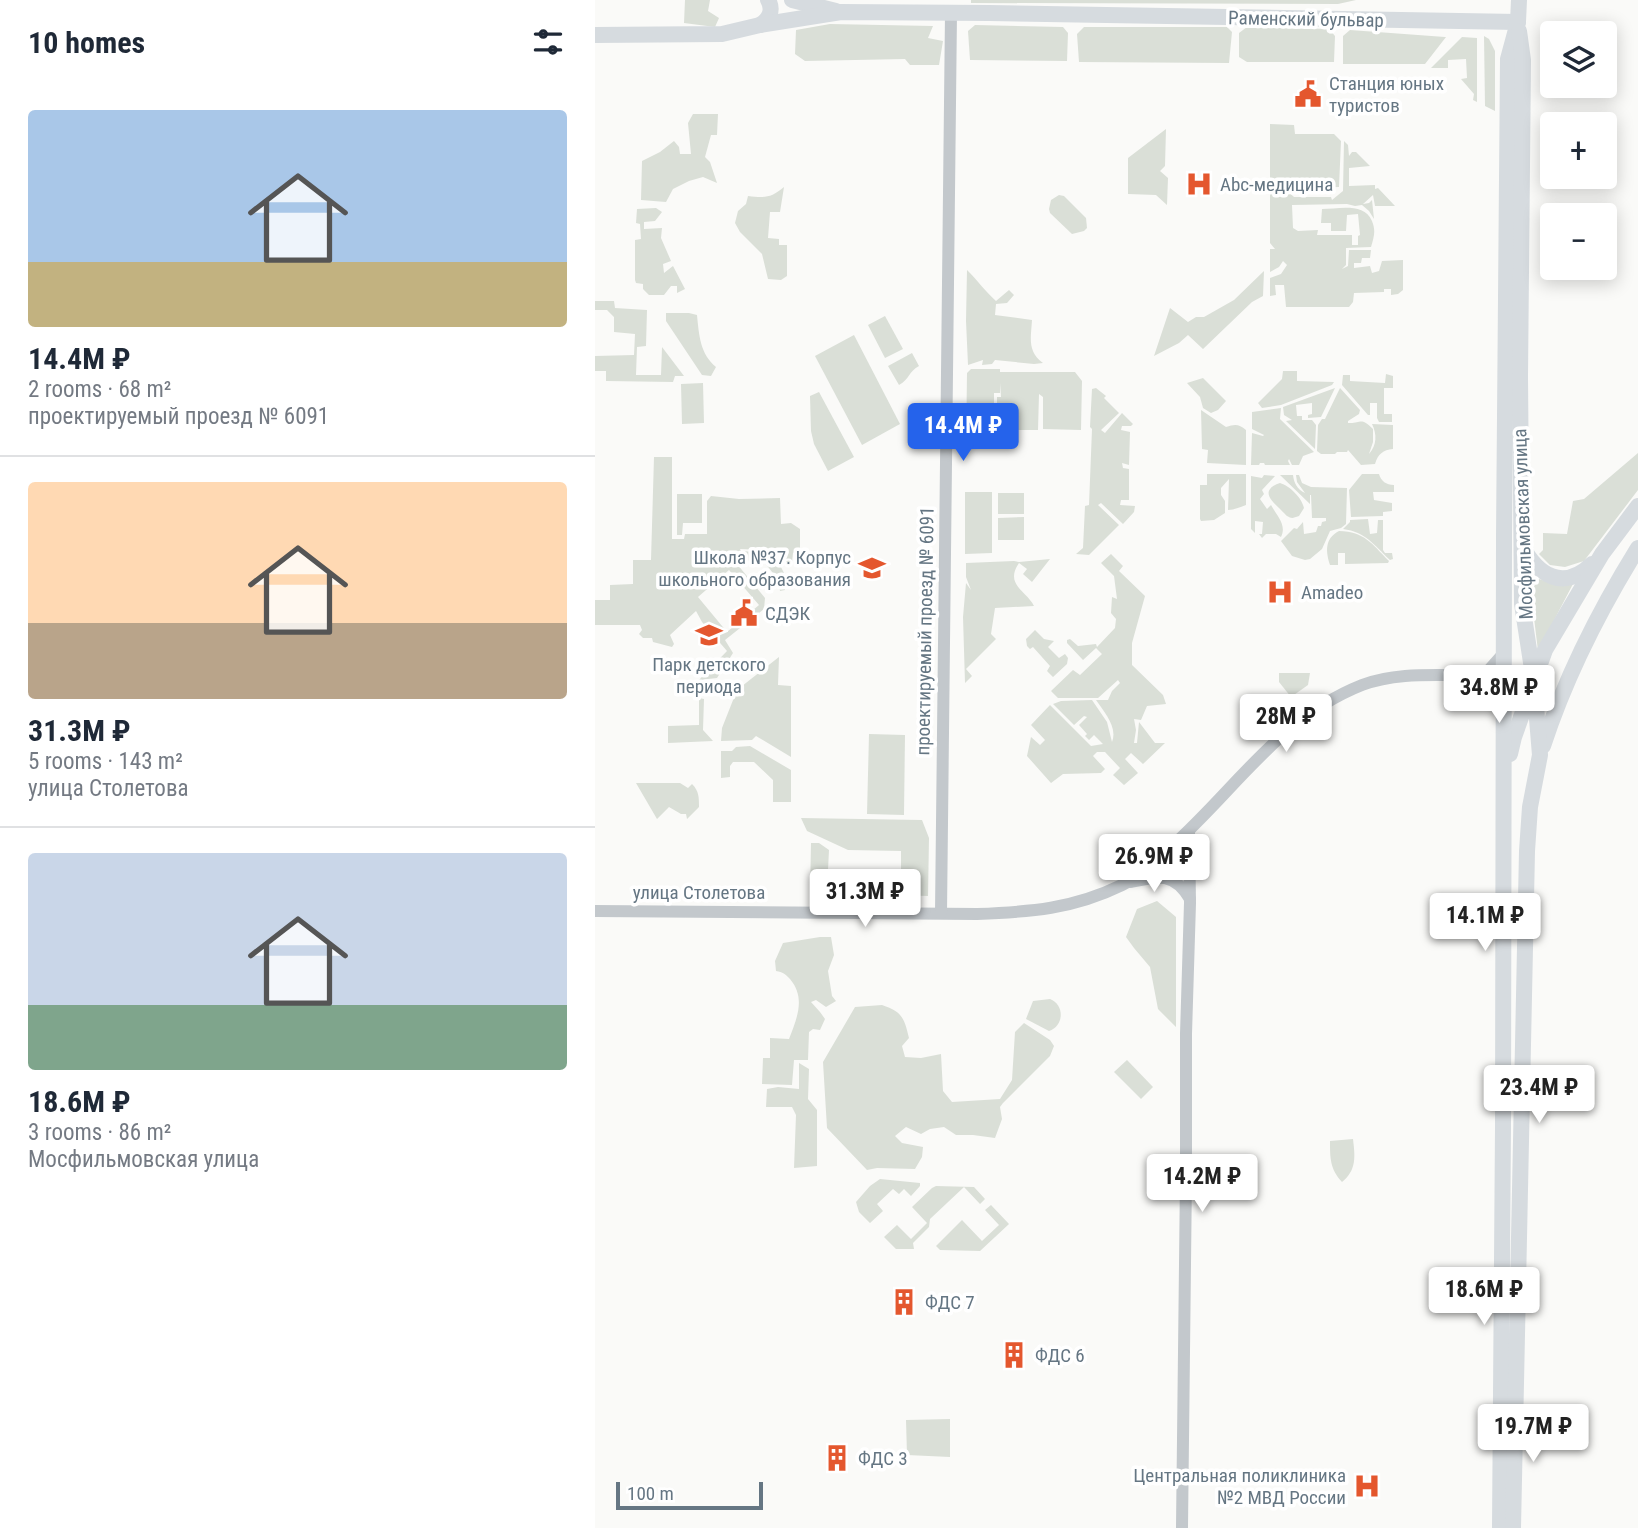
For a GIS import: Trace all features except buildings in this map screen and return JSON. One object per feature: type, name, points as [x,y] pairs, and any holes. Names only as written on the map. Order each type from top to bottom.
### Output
[{"type":"street","points":[[759,25],[769,18],[771,10],[768,0]]},
{"type":"street","name":"Раменский бульвар","points":[[792,0],[841,12]]},
{"type":"street","name":"Мосфильмовская улица","points":[[1513,1528],[1528,840],[1530,807],[1540,755],[1534,682],[1522,604],[1515,72],[1508,59],[1518,22],[1519,0]]},
{"type":"street","name":"Раменский бульвар","points":[[595,35],[722,34],[759,25],[841,12],[951,13],[1095,8],[1518,22]]},
{"type":"street","name":"проектируемый проезд № 6091","points":[[941,913],[951,13]]},
{"type":"street","name":"Мосфильмовская улица","points":[[1500,1528],[1504,653],[1515,72]]},
{"type":"street","points":[[1503,780],[1514,737],[1545,650],[1602,554],[1638,506]]},
{"type":"street","points":[[1521,546],[1536,567],[1549,576],[1563,578],[1576,575],[1602,554]]},
{"type":"street","points":[[1540,755],[1570,673],[1638,548]]},
{"type":"street","points":[[1478,675],[1488,671],[1504,653]]},
{"type":"street","points":[[1478,675],[1489,681],[1504,699]]},
{"type":"street","name":"улица Столетова","points":[[595,911],[1022,912],[1074,904],[1124,884],[1150,866],[1189,831],[1282,734],[1326,702],[1363,685],[1390,677],[1478,675]]},
{"type":"street","points":[[1182,1528],[1189,831]]},
{"type":"street","points":[[1124,884],[1154,877],[1170,879],[1183,888],[1189,899]]},
{"type":"street","points":[[1503,1042],[1506,1049],[1513,1052],[1520,1050],[1523,1043]]},
{"type":"shaded area","points":[[685,0],[710,0],[708,11],[719,18],[715,27],[684,23]]},
{"type":"shaded area","points":[[971,0],[1356,0],[1338,4],[971,3]]},
{"type":"shaded area","points":[[830,24],[933,26],[928,38],[943,41],[939,65],[910,65],[905,59],[805,61],[795,54],[796,30]]},
{"type":"shaded area","points":[[975,25],[1063,27],[1068,33],[1067,61],[970,60],[968,31]]},
{"type":"shaded area","points":[[1084,27],[1227,27],[1232,32],[1229,63],[1079,62],[1077,34]]},
{"type":"shaded area","points":[[1247,27],[1329,29],[1335,36],[1334,62],[1247,62],[1239,57],[1239,33]]},
{"type":"shaded area","points":[[1350,30],[1446,37],[1425,64],[1343,64],[1343,36]]},
{"type":"shaded area","points":[[1484,36],[1489,39],[1495,51],[1495,111],[1485,106]]},
{"type":"shaded area","points":[[1462,37],[1477,38],[1477,102],[1473,100],[1474,94],[1461,79],[1467,78],[1466,59],[1448,60],[1448,68],[1431,68]]},
{"type":"shaded area","points":[[693,114],[718,114],[717,135],[711,135],[705,157],[710,162],[717,183],[703,177],[673,189],[666,202],[641,200],[642,161],[674,141],[680,154],[691,154],[688,123]]},
{"type":"shaded area","points":[[1270,124],[1294,125],[1295,134],[1334,134],[1341,141],[1339,187],[1285,189],[1294,197],[1331,197],[1332,200],[1343,191],[1344,141],[1348,145],[1349,156],[1356,152],[1370,166],[1349,168],[1349,186],[1375,185],[1375,189],[1378,188],[1395,206],[1375,206],[1373,195],[1363,204],[1372,200],[1374,219],[1362,205],[1292,205],[1293,228],[1298,231],[1318,230],[1317,235],[1352,235],[1352,245],[1358,245],[1358,214],[1347,215],[1346,231],[1331,231],[1331,223],[1321,223],[1322,209],[1350,208],[1363,211],[1373,225],[1371,247],[1346,248],[1346,265],[1342,269],[1348,266],[1349,250],[1371,250],[1370,258],[1362,258],[1361,263],[1354,263],[1354,268],[1370,266],[1372,273],[1379,271],[1382,261],[1403,260],[1403,290],[1398,294],[1391,295],[1391,289],[1384,289],[1384,292],[1354,293],[1349,307],[1286,307],[1284,285],[1275,285],[1276,295],[1270,296],[1270,278],[1281,274],[1287,265],[1283,261],[1270,272],[1270,249],[1275,249],[1270,243]]},
{"type":"shaded area","points":[[1166,129],[1165,166],[1160,171],[1168,178],[1167,205],[1156,195],[1128,194],[1128,158]]},
{"type":"shaded area","points":[[784,187],[780,212],[770,212],[768,238],[779,239],[779,245],[787,245],[787,276],[781,280],[768,279],[762,254],[740,232],[735,223],[738,211],[746,204],[748,196],[768,196]]},
{"type":"shaded area","points":[[1059,195],[1064,196],[1086,218],[1087,228],[1084,231],[1072,234],[1050,213],[1051,200]]},
{"type":"shaded area","points":[[656,208],[662,212],[655,221],[644,222],[644,229],[662,228],[661,238],[671,261],[663,264],[664,273],[673,266],[685,289],[677,293],[677,286],[671,286],[664,295],[649,295],[643,289],[643,284],[636,283],[635,280],[635,240],[641,239],[640,224],[636,223],[637,209]]},
{"type":"shaded area","points":[[967,270],[996,301],[1009,290],[1014,295],[1007,303],[996,304],[995,315],[1032,320],[1032,349],[1043,363],[995,360],[992,364],[982,365],[983,360],[968,365]]},
{"type":"shaded area","points":[[1264,271],[1263,296],[1252,302],[1203,349],[1188,335],[1154,356],[1170,308],[1188,322],[1196,317],[1204,317],[1234,300]]},
{"type":"shaded area","points":[[595,301],[614,301],[615,308],[647,310],[646,346],[637,347],[636,375],[661,375],[662,347],[684,376],[675,376],[673,382],[606,381],[606,371],[595,371],[595,356],[634,355],[635,334],[614,332],[614,317],[607,310],[595,310]]},
{"type":"shaded area","points":[[666,313],[697,315],[703,350],[716,367],[711,376],[702,375],[666,321]]},
{"type":"shaded area","points":[[885,316],[903,349],[885,358],[868,325]]},
{"type":"shaded area","points":[[854,335],[900,424],[862,445],[815,356]]},
{"type":"shaded area","points":[[912,353],[919,366],[899,385],[888,366]]},
{"type":"shaded area","points":[[971,369],[1000,369],[1000,372],[1075,372],[1082,381],[1081,430],[1043,429],[1043,397],[1039,394],[1038,430],[997,430],[997,397],[1001,397],[1000,383],[1000,393],[994,393],[994,430],[981,431],[976,437],[975,449],[966,449],[967,373]]},
{"type":"shaded area","points":[[1283,371],[1297,371],[1297,381],[1334,382],[1281,405],[1262,408],[1258,403],[1282,379]]},
{"type":"shaded area","points":[[1386,374],[1393,376],[1393,388],[1384,388],[1384,414],[1392,414],[1392,422],[1379,422],[1377,403],[1370,403],[1368,415],[1342,385],[1343,375],[1350,375],[1350,381],[1385,383]]},
{"type":"shaded area","points":[[1203,378],[1226,401],[1211,413],[1203,408],[1200,397],[1187,383]]},
{"type":"shaded area","points":[[703,383],[704,423],[682,424],[681,384]]},
{"type":"shaded area","points":[[1096,388],[1119,413],[1101,430],[1105,433],[1122,413],[1133,424],[1122,426],[1121,430],[1130,432],[1129,465],[1122,463],[1123,468],[1129,469],[1129,500],[1121,500],[1120,505],[1135,506],[1134,512],[1123,524],[1101,503],[1098,505],[1119,525],[1089,555],[1076,554],[1083,548],[1085,506],[1089,505],[1092,389]]},
{"type":"shaded area","points":[[1335,388],[1321,417],[1308,418],[1308,415],[1312,414],[1312,403],[1296,405],[1297,416],[1302,416],[1302,420],[1312,420],[1316,425],[1315,449],[1286,421],[1292,420],[1284,415],[1283,407]]},
{"type":"shaded area","points":[[1340,388],[1360,410],[1348,423],[1363,422],[1373,429],[1369,454],[1375,439],[1375,432],[1372,424],[1393,425],[1393,449],[1381,453],[1375,464],[1361,465],[1348,450],[1335,454],[1321,454],[1317,451],[1318,425],[1325,419]]},
{"type":"shaded area","points":[[819,392],[854,457],[828,471],[814,444],[811,431],[810,396]]},
{"type":"shaded area","points":[[1281,408],[1280,419],[1314,452],[1303,456],[1299,465],[1292,465],[1289,459],[1290,465],[1251,465],[1252,433],[1264,435],[1252,429],[1252,412]]},
{"type":"shaded area","points":[[1201,410],[1226,427],[1237,425],[1246,430],[1246,465],[1207,463],[1208,450],[1202,449]]},
{"type":"shaded area","points":[[1638,453],[1638,490],[1584,561],[1565,567],[1550,565],[1539,554],[1543,550],[1543,533],[1567,534],[1573,501],[1584,499]]},
{"type":"shaded area","points":[[654,457],[672,457],[672,539],[684,539],[685,534],[707,534],[707,501],[711,496],[739,499],[780,498],[781,524],[791,523],[800,529],[800,548],[793,553],[792,562],[781,562],[767,550],[740,549],[766,553],[780,565],[785,575],[785,590],[780,591],[776,578],[760,558],[756,563],[751,563],[746,558],[722,562],[725,566],[737,564],[765,598],[764,609],[725,640],[733,653],[717,678],[699,680],[727,651],[696,611],[670,635],[674,644],[672,647],[653,642],[652,638],[643,638],[639,634],[642,630],[640,625],[595,625],[595,600],[610,600],[610,585],[633,584],[633,560],[651,560]],"holes":[[[729,570],[759,605],[727,632],[698,597]]]},
{"type":"shaded area","points":[[1207,474],[1246,474],[1246,505],[1228,510],[1229,479],[1221,488],[1225,513],[1214,520],[1201,521],[1200,485],[1207,485]]},
{"type":"shaded area","points":[[1362,474],[1379,474],[1384,482],[1394,485],[1394,492],[1373,492],[1374,500],[1392,503],[1392,511],[1383,512],[1383,516],[1351,517],[1349,490]]},
{"type":"shaded area","points":[[1264,475],[1275,476],[1262,490],[1264,494],[1260,499],[1267,509],[1271,505],[1280,521],[1283,528],[1281,537],[1266,534],[1262,538],[1259,534],[1262,534],[1263,522],[1255,521],[1255,533],[1251,529],[1251,476],[1262,478]]},
{"type":"shaded area","points":[[1280,475],[1293,475],[1296,486],[1305,493],[1297,482],[1296,475],[1299,475],[1302,483],[1311,487],[1347,488],[1346,524],[1330,531],[1322,549],[1310,559],[1292,556],[1281,541],[1303,522],[1304,534],[1316,532],[1326,518],[1312,518],[1311,495],[1310,504]]},
{"type":"shaded area","points":[[1280,483],[1301,500],[1304,508],[1299,516],[1287,516],[1270,497],[1271,488]]},
{"type":"shaded area","points":[[965,492],[992,492],[992,553],[965,554]]},
{"type":"shaded area","points":[[998,493],[1024,493],[1024,514],[998,514]]},
{"type":"shaded area","points":[[677,494],[702,494],[702,523],[683,523],[682,535],[677,535]]},
{"type":"shaded area","points":[[1024,517],[1024,540],[998,540],[998,518]]},
{"type":"shaded area","points":[[1368,519],[1370,534],[1377,533],[1378,520],[1383,520],[1383,550],[1385,553],[1392,553],[1393,559],[1390,560],[1364,536],[1343,529],[1350,520]]},
{"type":"shaded area","points":[[1339,531],[1362,536],[1389,561],[1388,563],[1345,564],[1345,553],[1338,553],[1338,565],[1330,565],[1327,551],[1329,542]]},
{"type":"shaded area","points":[[1111,554],[1123,566],[1119,571],[1145,596],[1132,643],[1132,665],[1163,695],[1166,704],[1147,706],[1141,720],[1134,719],[1134,743],[1137,743],[1139,722],[1155,743],[1165,743],[1143,764],[1131,753],[1125,759],[1138,773],[1124,785],[1113,775],[1120,768],[1105,752],[1097,752],[1093,756],[1105,769],[1101,773],[1063,774],[1051,783],[1027,756],[1031,737],[1040,745],[1045,740],[1031,725],[1050,705],[1091,746],[1103,744],[1094,735],[1089,740],[1085,736],[1087,734],[1079,725],[1087,717],[1084,716],[1074,725],[1053,704],[1061,701],[1092,700],[1107,722],[1112,742],[1112,725],[1096,700],[1108,700],[1120,683],[1118,680],[1098,698],[1058,698],[1051,691],[1073,670],[1080,675],[1102,654],[1096,648],[1083,660],[1067,640],[1070,639],[1078,646],[1096,644],[1097,647],[1115,628],[1116,619],[1111,613],[1112,597],[1117,599],[1114,576],[1101,563]]},
{"type":"shaded area","points":[[1050,559],[1032,582],[1023,574],[1027,569],[1019,563],[1015,571],[1015,582],[1034,606],[995,608],[991,634],[996,639],[966,669],[972,676],[965,683],[963,617],[966,583],[971,590],[966,577],[966,563]]},
{"type":"shaded area","points":[[1529,576],[1552,583],[1574,582],[1538,651]]},
{"type":"shaded area","points":[[1035,630],[1044,639],[1054,641],[1048,647],[1059,658],[1065,654],[1068,658],[1067,664],[1053,677],[1047,671],[1050,666],[1033,647],[1030,649],[1027,646],[1026,639]]},
{"type":"shaded area","points":[[779,657],[778,685],[791,686],[791,757],[756,736],[752,740],[721,741],[722,728],[737,690]]},
{"type":"shaded area","points":[[1279,673],[1310,673],[1308,685],[1291,697],[1279,682]]},
{"type":"shaded area","points":[[699,698],[704,699],[703,730],[713,741],[668,743],[668,726],[699,725]]},
{"type":"shaded area","points":[[869,734],[905,735],[904,815],[867,814]]},
{"type":"shaded area","points":[[750,746],[791,770],[791,802],[773,802],[773,780],[754,762],[733,762],[730,766],[730,777],[721,778],[721,751]]},
{"type":"shaded area","points":[[636,783],[680,783],[688,788],[692,784],[698,794],[699,807],[687,819],[686,814],[669,807],[657,819]]},
{"type":"shaded area","points":[[801,818],[922,820],[929,838],[928,896],[895,895],[888,882],[888,872],[901,872],[901,851],[848,850],[807,831]]},
{"type":"shaded area","points":[[811,843],[819,843],[829,850],[828,870],[832,870],[831,895],[810,894]]},
{"type":"shaded area","points":[[1157,901],[1176,917],[1176,1027],[1158,1009],[1150,967],[1126,937],[1137,909]]},
{"type":"shaded area","points":[[831,937],[834,955],[828,971],[832,996],[836,1001],[826,1007],[816,1000],[811,1002],[825,1019],[820,1030],[813,1029],[809,1032],[808,1060],[794,1060],[792,1085],[762,1084],[763,1058],[770,1058],[770,1038],[789,1039],[799,1008],[795,986],[785,975],[776,971],[775,961],[783,943]]},
{"type":"shaded area","points":[[1050,999],[1058,1006],[1061,1015],[1058,1025],[1049,1031],[1026,1019],[1033,1001]]},
{"type":"shaded area","points":[[882,1005],[894,1010],[904,1020],[909,1038],[902,1046],[905,1057],[921,1058],[941,1054],[943,1091],[952,1102],[1000,1099],[1012,1080],[1015,1032],[1024,1023],[1050,1040],[1054,1046],[1050,1056],[1000,1107],[1002,1119],[995,1138],[956,1135],[944,1127],[930,1129],[921,1134],[906,1127],[895,1136],[902,1143],[923,1147],[922,1157],[915,1169],[867,1170],[827,1128],[823,1062],[855,1007]]},
{"type":"shaded area","points":[[1127,1060],[1153,1087],[1141,1099],[1114,1072]]},
{"type":"shaded area","points":[[799,1063],[809,1069],[808,1099],[817,1110],[817,1166],[794,1168],[796,1115],[792,1107],[766,1107],[767,1089],[799,1089]]},
{"type":"shaded area","points":[[1353,1139],[1353,1168],[1342,1182],[1331,1163],[1330,1141]]},
{"type":"shaded area","points":[[880,1179],[920,1183],[920,1186],[911,1196],[904,1189],[899,1194],[893,1189],[877,1204],[883,1211],[870,1223],[859,1212],[856,1202]]},
{"type":"shaded area","points":[[936,1186],[974,1187],[985,1199],[980,1204],[964,1187],[930,1219],[929,1227],[913,1243],[914,1249],[896,1249],[884,1237],[897,1225],[911,1239],[927,1223],[912,1207]]},
{"type":"shaded area","points":[[991,1205],[1009,1224],[980,1251],[940,1250],[936,1246],[962,1220],[982,1241],[999,1225],[985,1210]]},
{"type":"shaded area","points":[[950,1419],[950,1457],[907,1455],[906,1420]]},
{"type":"place","name":"Станция юных туристов","points":[[1308,94]]},
{"type":"place","name":"Abc-медицина","points":[[1199,184]]},
{"type":"place","name":"Школа №37. Корпус школьного образования","points":[[872,568]]},
{"type":"place","name":"Amadeo","points":[[1280,592]]},
{"type":"place","name":"СДЭК","points":[[744,613]]},
{"type":"place","name":"Парк детского периода","points":[[709,635]]},
{"type":"place","name":"ФДС 7","points":[[904,1302]]},
{"type":"place","name":"ФДС 6","points":[[1014,1355]]},
{"type":"place","name":"ФДС 3","points":[[837,1458]]},
{"type":"place","name":"Центральная поликлиника №2 МВД России","points":[[1367,1486]]}]
